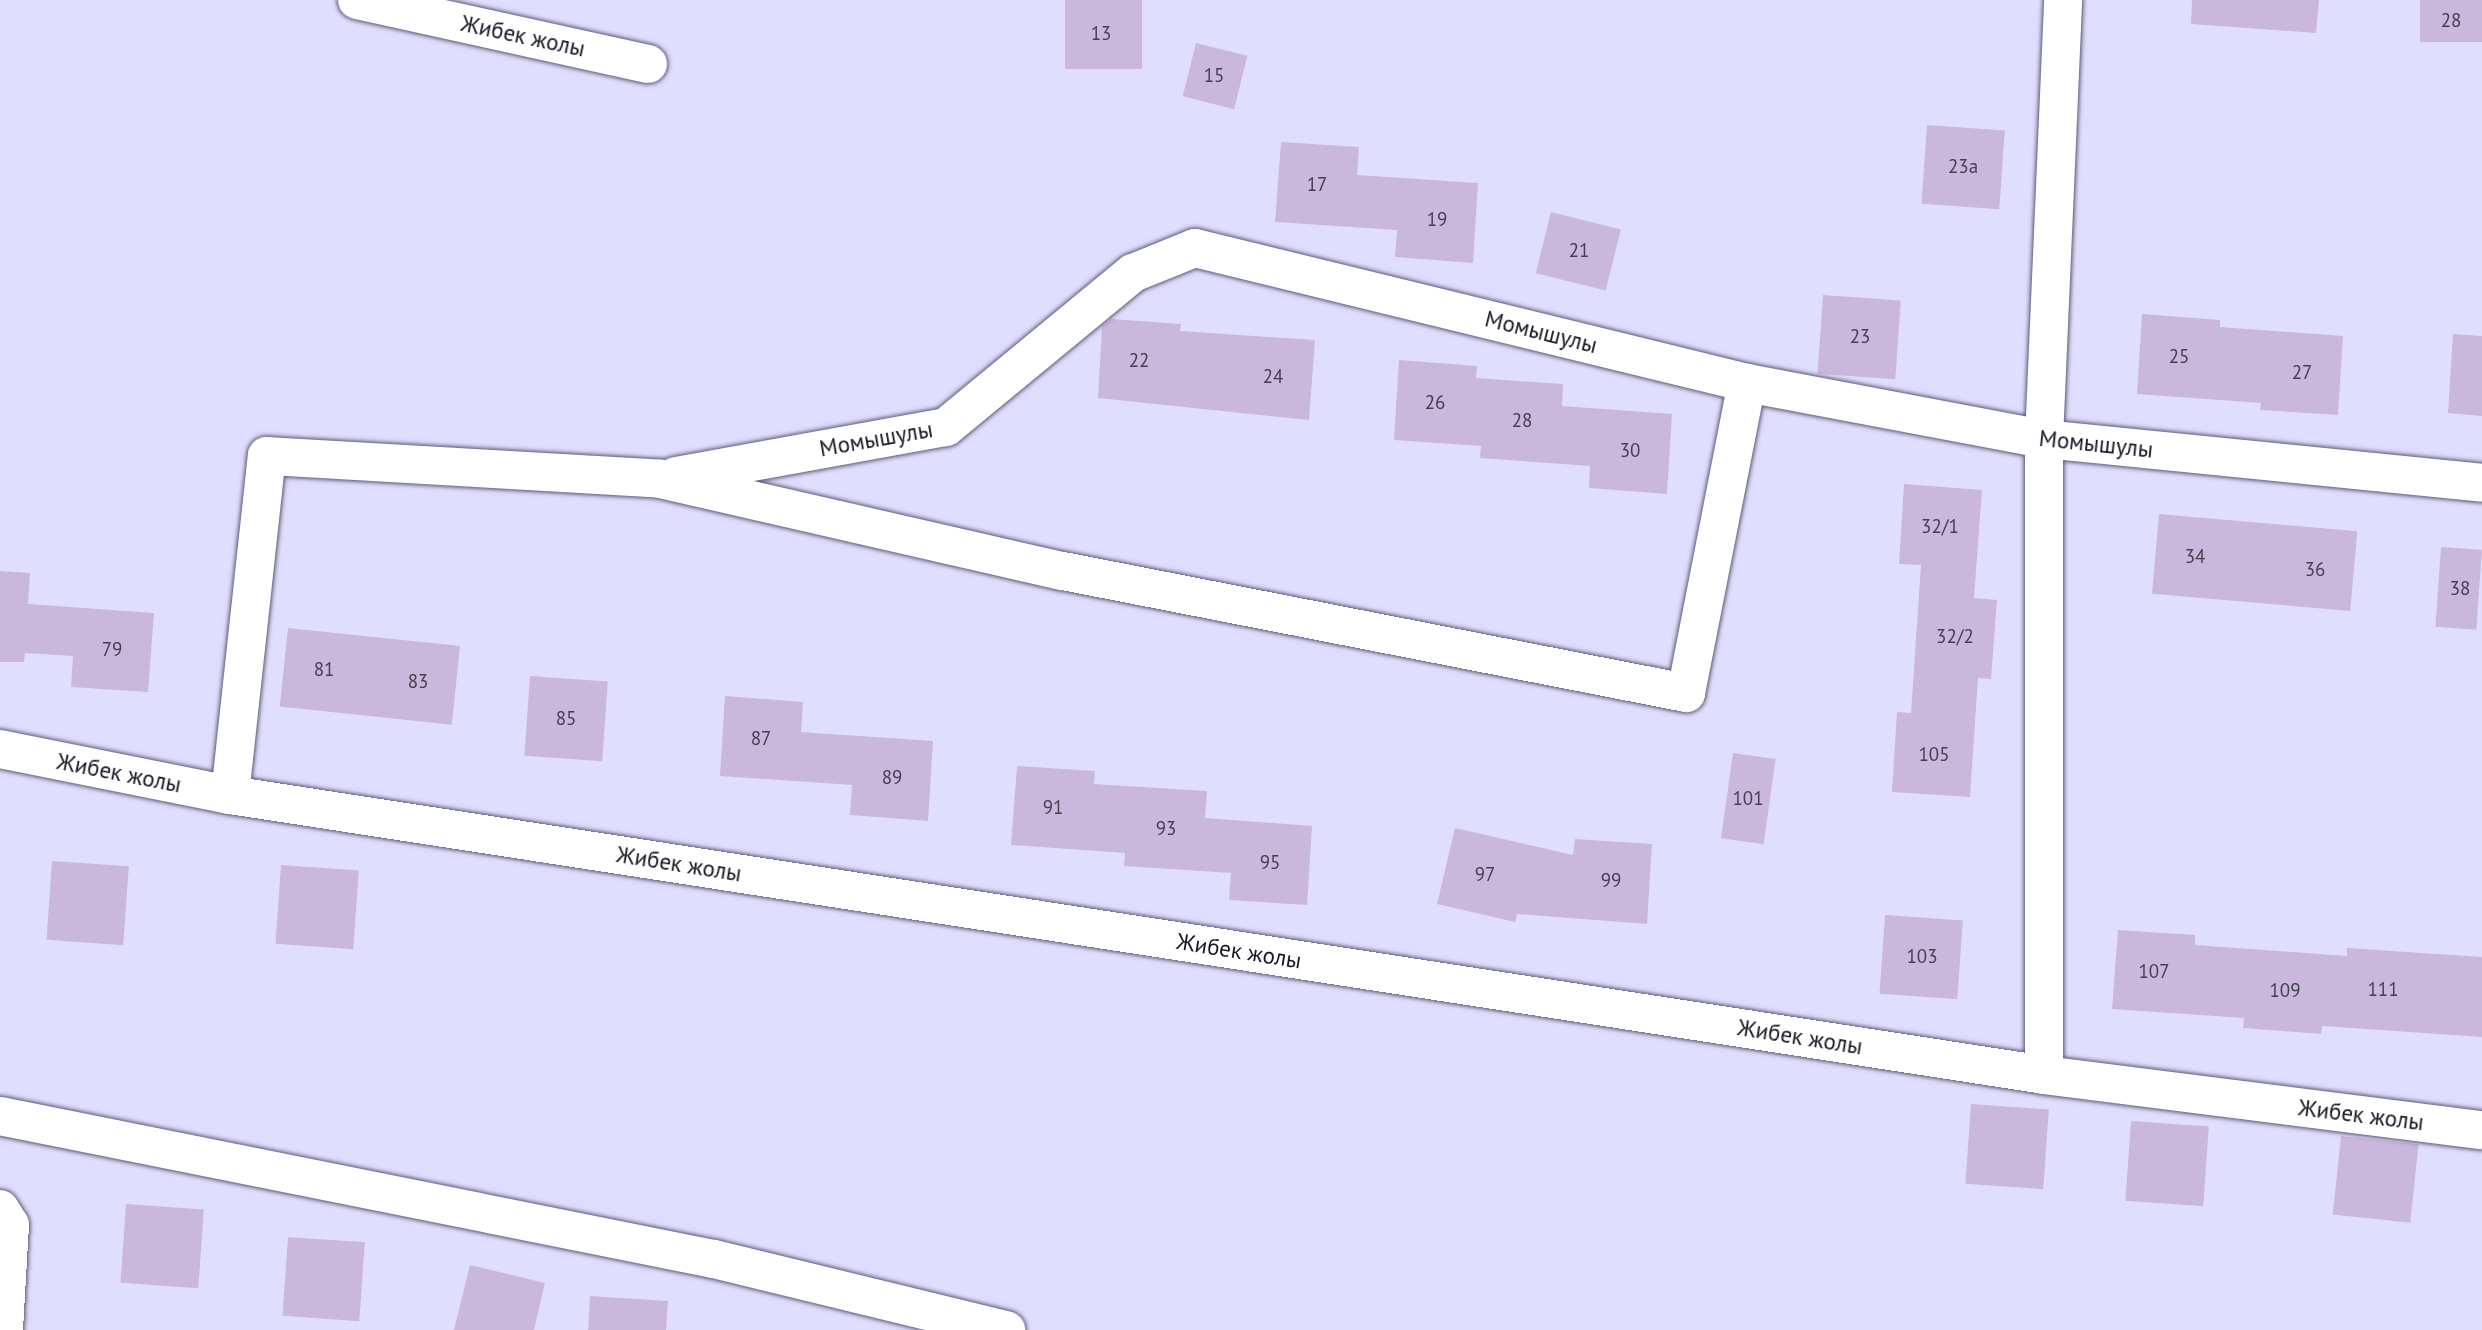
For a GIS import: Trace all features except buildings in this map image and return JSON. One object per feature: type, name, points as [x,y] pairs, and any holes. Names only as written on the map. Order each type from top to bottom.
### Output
[{"type":"street","name":"Жибек жолы","points":[[357,0],[648,64]]},
{"type":"street","points":[[2044,1075],[2044,439],[2063,0]]},
{"type":"street","name":"Момышулы","points":[[660,479],[946,427],[1133,273],[1195,248],[1747,383],[2044,439],[2482,484]]},
{"type":"street","points":[[230,795],[268,456],[660,479],[1063,571],[1686,693],[1747,383]]},
{"type":"street","name":"Жибек жолы","points":[[0,750],[230,795],[2044,1075],[2482,1130]]},
{"type":"street","points":[[0,1116],[714,1259],[1006,1330]]},
{"type":"street","points":[[0,1209],[10,1225],[4,1330]]}]
